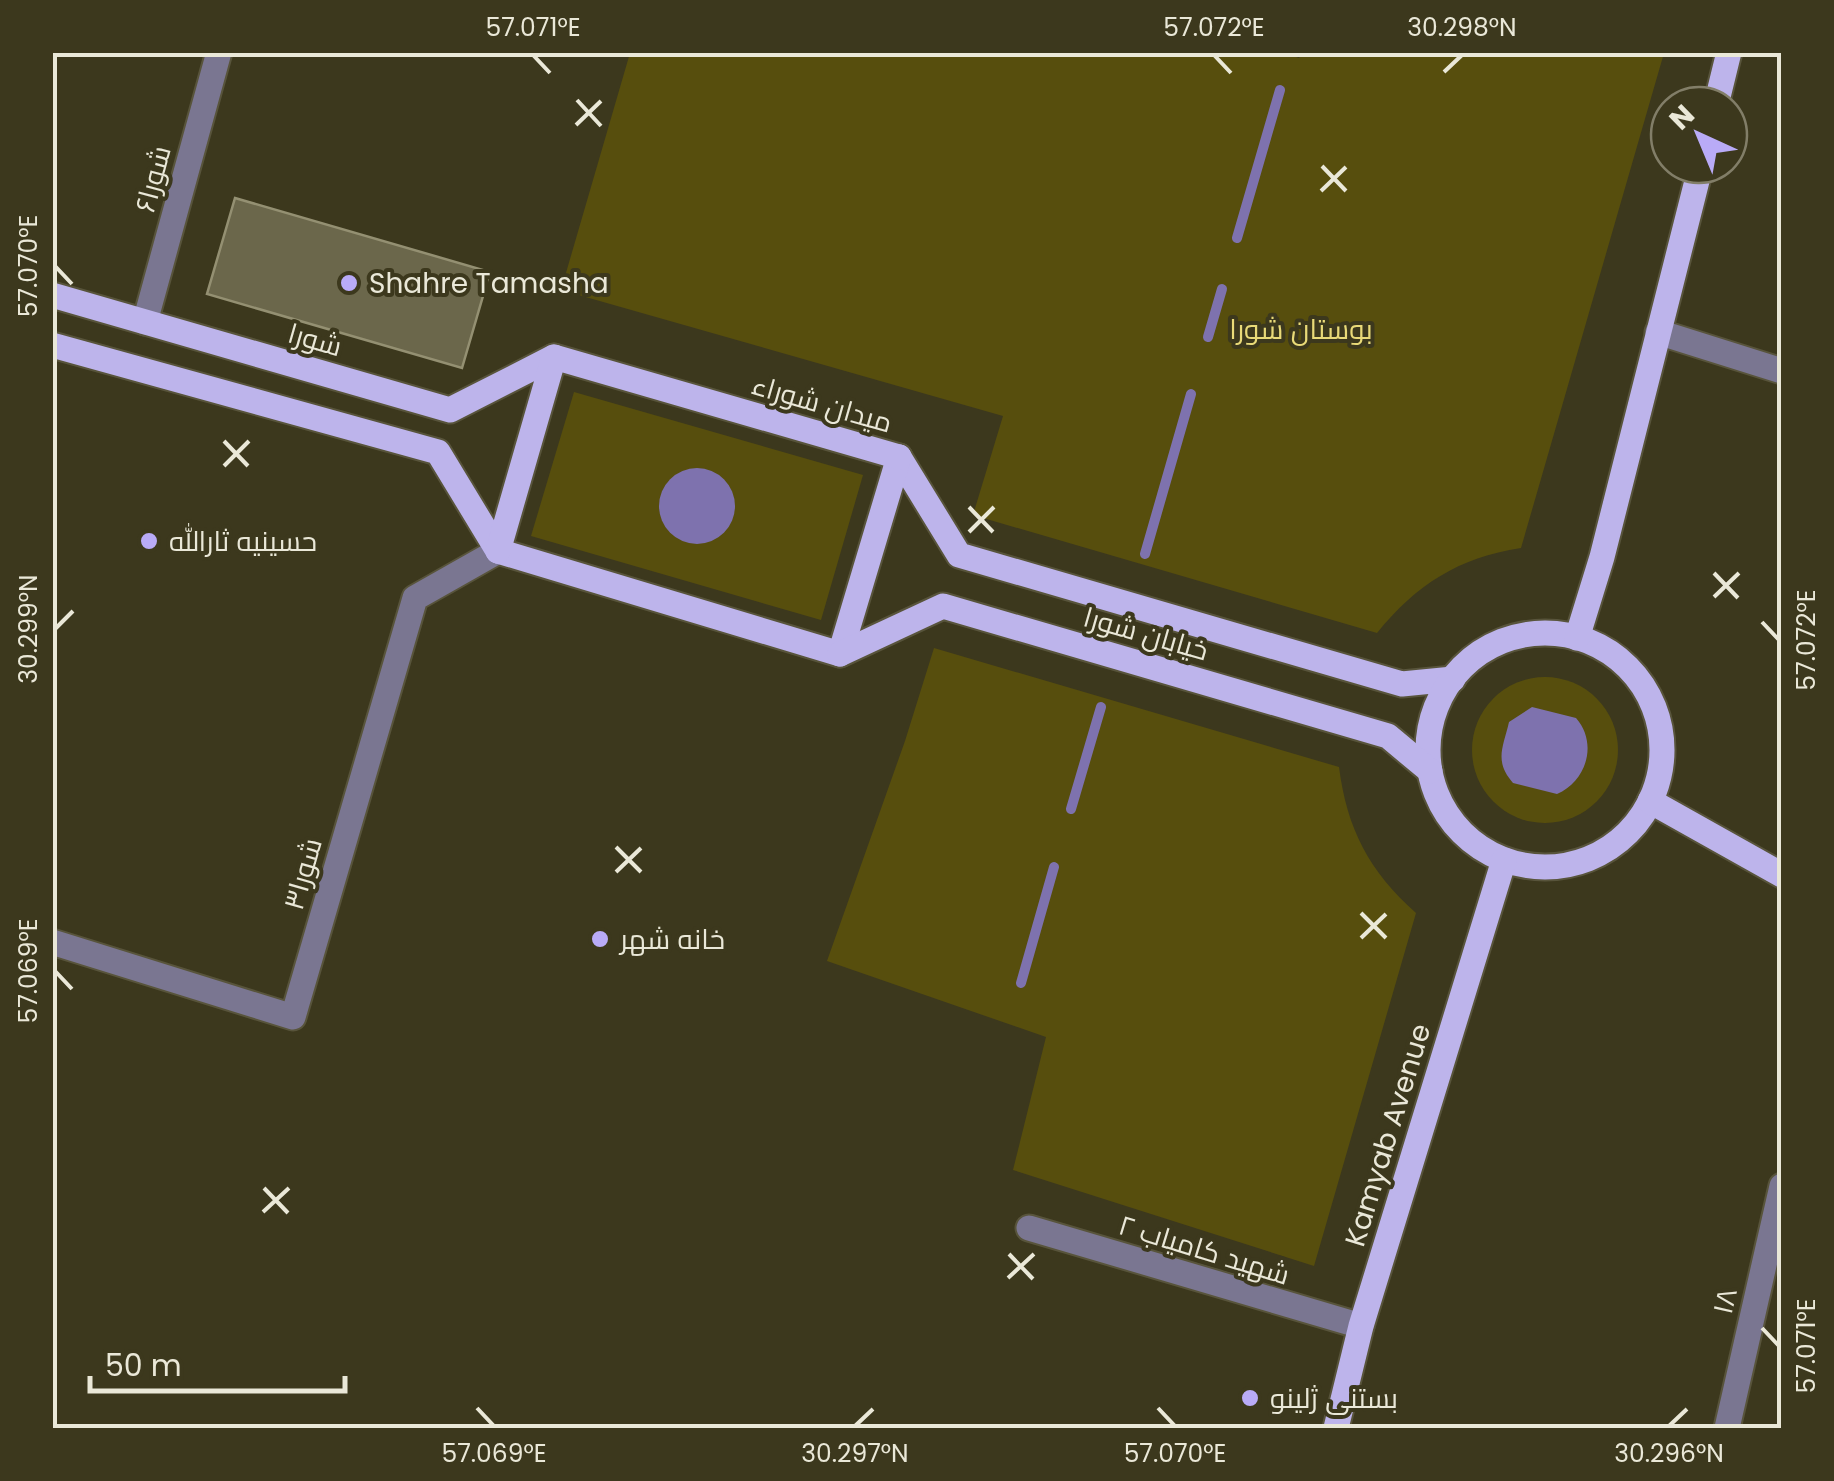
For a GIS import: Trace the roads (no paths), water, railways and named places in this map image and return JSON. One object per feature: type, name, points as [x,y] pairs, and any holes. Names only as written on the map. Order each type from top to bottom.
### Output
[{"type":"main road","points":[[1721,85],[1729,52]]},
{"type":"main road","points":[[1577,638],[1602,557],[1695,185]]},
{"type":"main road","name":"شورا","points":[[52,295],[450,410],[554,358]]},
{"type":"main road","points":[[52,345],[438,452],[498,551],[840,654]]},
{"type":"main road","points":[[498,551],[554,358]]},
{"type":"main road","name":"میدان شوراء","points":[[554,358],[898,457],[840,654]]},
{"type":"main road","name":"خیابان شورا","points":[[898,457],[959,555],[1402,684],[1453,679]]},
{"type":"main road","name":"خیابان شورا","points":[[840,654],[943,606],[1388,736],[1430,771]]},
{"type":"main road","points":[[1532,634],[1577,638],[1598,646],[1626,666],[1646,693],[1661,735],[1658,780],[1637,822],[1600,854],[1577,863],[1540,866],[1504,860],[1482,850],[1463,834],[1436,794],[1428,746],[1431,722],[1453,679],[1488,649],[1532,634]]},
{"type":"main road","points":[[1650,802],[1782,874]]},
{"type":"main road","name":"Kamyab Avenue","points":[[1336,1428],[1361,1326],[1504,860]]},
{"type":"street","name":"شورا۶","points":[[146,322],[219,52]]},
{"type":"street","points":[[1658,332],[1782,370]]},
{"type":"street","name":"شورا۳","points":[[52,942],[292,1017],[415,598],[498,551]]},
{"type":"street","name":"۱۸","points":[[1727,1428],[1782,1186]]},
{"type":"street","name":"شهید کامیاب ۲","points":[[1029,1228],[1361,1326]]},
{"type":"waterway","points":[[1237,238],[1280,90]]},
{"type":"waterway","points":[[1208,337],[1222,289]]},
{"type":"waterway","points":[[1145,554],[1191,394]]},
{"type":"waterway","points":[[1071,809],[1101,707]]},
{"type":"waterway","points":[[1021,983],[1054,867]]},
{"type":"place","name":"Shahre Tamasha","points":[[349,283]]},
{"type":"place","name":"حسینیه ثارالله","points":[[149,541]]},
{"type":"place","name":"خانه شهر","points":[[600,939]]},
{"type":"place","name":"بستنی ژلینو","points":[[1250,1398]]},
{"type":"park label","name":"بوستان شورا","points":[[1301,329]]}]
